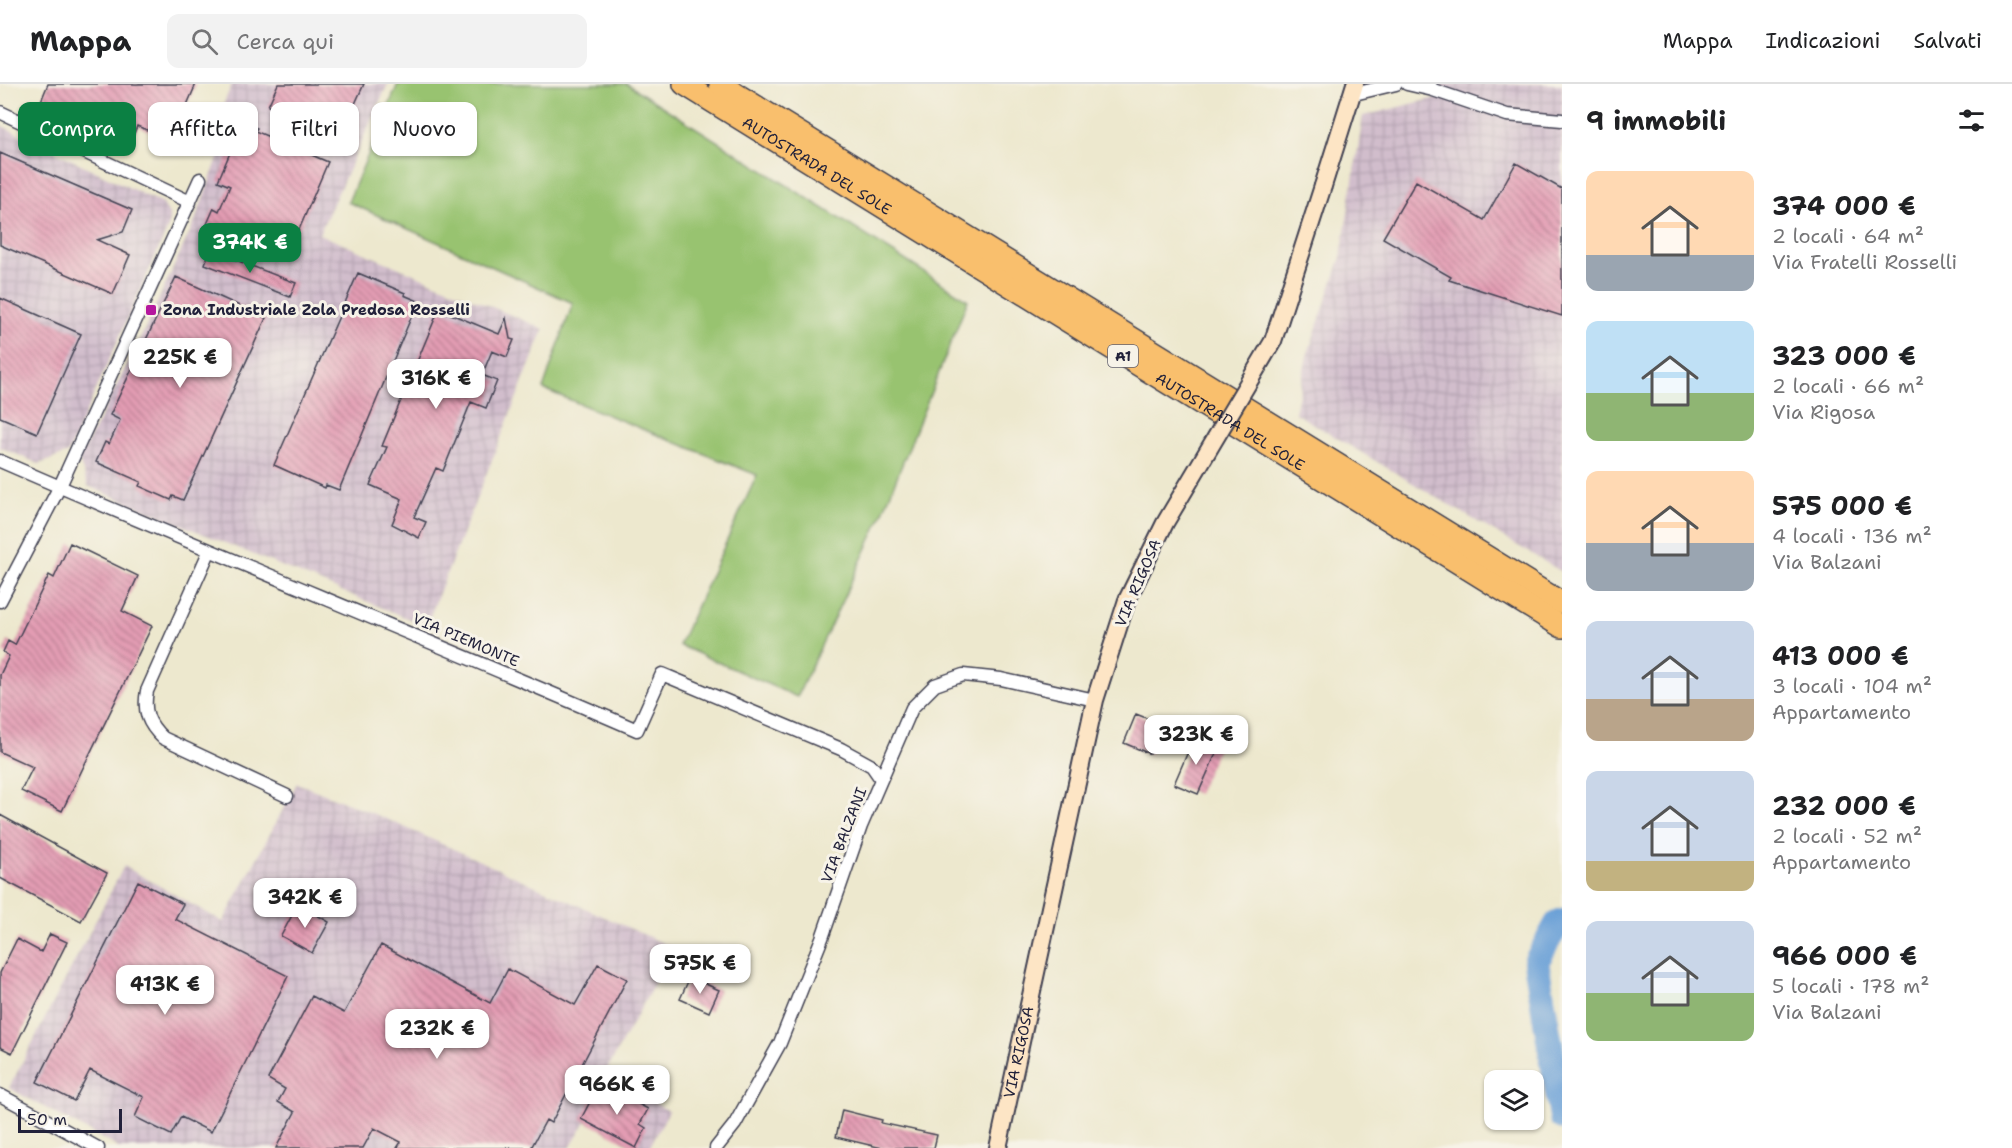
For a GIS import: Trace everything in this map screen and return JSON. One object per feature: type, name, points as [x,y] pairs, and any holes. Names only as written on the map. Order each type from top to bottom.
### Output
[{"type":"highway","name":"AUTOSTRADA DEL SOLE","points":[[684,84],[1562,627]]},
{"type":"highway","name":"AUTOSTRADA DEL SOLE","points":[[720,84],[1562,603]]},
{"type":"main road","name":"VIA RIGOSA","points":[[998,1148],[1095,700],[1127,600],[1165,524],[1273,341],[1353,90]]},
{"type":"street","points":[[1353,90],[1396,84]]},
{"type":"street","points":[[1407,84],[1431,87],[1507,116],[1562,120]]},
{"type":"street","points":[[0,112],[190,202]]},
{"type":"street","points":[[0,601],[60,486],[200,179]]},
{"type":"street","name":"VIA PIEMONTE","points":[[0,460],[209,552],[416,634],[637,730],[662,674],[841,749],[872,766],[881,779]]},
{"type":"street","points":[[209,552],[147,691],[144,705],[150,725],[162,738],[287,796]]},
{"type":"street","name":"VIA BALZANI","points":[[716,1148],[735,1124],[780,1043],[881,779],[912,708],[935,685],[963,675],[983,676],[1095,700]]},
{"type":"street","points":[[0,1095],[98,1148]]},
{"type":"shaded area","points":[[232,84],[388,84],[380,102],[371,102],[371,121],[359,147],[359,102],[270,102],[270,156],[355,156],[319,234],[544,329],[426,626],[88,486],[79,460],[142,335],[194,223],[219,156],[258,156],[258,102],[224,102]]},
{"type":"shaded area","points":[[1431,84],[1562,84],[1562,572],[1295,413],[1307,356],[1341,257],[1363,116],[1439,97]]},
{"type":"shaded area","points":[[0,125],[18,134],[18,156],[64,156],[163,204],[169,214],[169,225],[68,453],[39,464],[0,447]]},
{"type":"shaded area","points":[[297,783],[384,818],[674,948],[604,1075],[669,1111],[649,1148],[636,1148],[587,1120],[570,1148],[119,1148],[9,1088],[124,866],[223,922]]},
{"type":"green space","points":[[398,84],[627,84],[968,300],[879,522],[797,697],[679,645],[757,475],[543,389],[573,303],[348,202],[371,148],[371,156],[477,156],[477,102],[390,102]]},
{"type":"building","points":[[48,84],[196,84],[188,102],[148,102],[148,130],[137,126],[136,129],[136,102],[41,101]]},
{"type":"building","points":[[278,84],[364,84],[356,102],[270,102],[270,107],[268,106]]},
{"type":"building","points":[[258,132],[270,137],[270,156],[314,156],[328,162],[292,246],[255,230],[250,242],[207,224],[214,208],[219,211],[230,186],[218,181],[229,156],[258,156]]},
{"type":"building","points":[[0,153],[132,210],[123,232],[97,240],[130,255],[113,294],[0,245]]},
{"type":"building","points":[[1516,163],[1562,189],[1562,316],[1449,280],[1451,277],[1383,238],[1416,181],[1484,220]]},
{"type":"building","points":[[210,250],[296,283],[290,297],[205,264]]},
{"type":"building","points":[[358,273],[418,301],[339,490],[326,485],[325,488],[274,465]]},
{"type":"building","points":[[176,277],[266,318],[183,500],[173,496],[171,500],[139,486],[141,482],[96,462],[105,442],[109,444],[120,420],[110,415]]},
{"type":"building","points":[[0,298],[81,334],[37,433],[0,417]]},
{"type":"building","points":[[439,309],[499,334],[506,318],[510,339],[514,340],[507,357],[492,351],[482,375],[497,381],[486,408],[471,402],[443,471],[436,468],[414,517],[426,522],[419,538],[392,524],[402,499],[370,485],[387,447],[382,446]]},
{"type":"building","points":[[70,543],[138,576],[122,611],[152,626],[62,811],[21,791],[33,767],[0,752],[0,675],[9,656],[3,652],[8,641],[15,645],[49,575],[54,578]]},
{"type":"building","points":[[1136,714],[1151,720],[1146,731],[1158,736],[1150,754],[1124,743]]},
{"type":"building","points":[[1194,738],[1218,749],[1198,794],[1174,784]]},
{"type":"building","points":[[0,815],[107,873],[81,921],[0,878]]},
{"type":"building","points":[[138,881],[183,904],[175,919],[288,976],[211,1132],[181,1117],[171,1135],[135,1117],[144,1097],[90,1070],[74,1101],[37,1082]]},
{"type":"building","points":[[298,904],[329,922],[312,953],[281,936]]},
{"type":"building","points":[[50,934],[67,942],[12,1053],[0,1047],[0,973],[17,939],[41,952]]},
{"type":"building","points":[[381,945],[490,1003],[508,969],[575,1005],[598,964],[627,979],[551,1123],[546,1120],[531,1148],[397,1148],[401,1142],[374,1128],[363,1148],[276,1148],[295,1112],[278,1102],[285,1089],[268,1079],[312,996],[344,1013]]},
{"type":"building","points":[[690,977],[719,990],[709,1012],[680,999]]},
{"type":"building","points":[[605,1086],[648,1109],[640,1124],[646,1128],[636,1148],[581,1119],[592,1098],[597,1100]]},
{"type":"building","points":[[842,1110],[882,1120],[881,1123],[937,1135],[934,1148],[882,1148],[836,1137]]},
{"type":"waterway","points":[[1562,921],[1557,924],[1536,962],[1562,1117]]},
{"type":"place","name":"Zona Industriale Zola Predosa Rosselli","points":[[151,310]]}]
